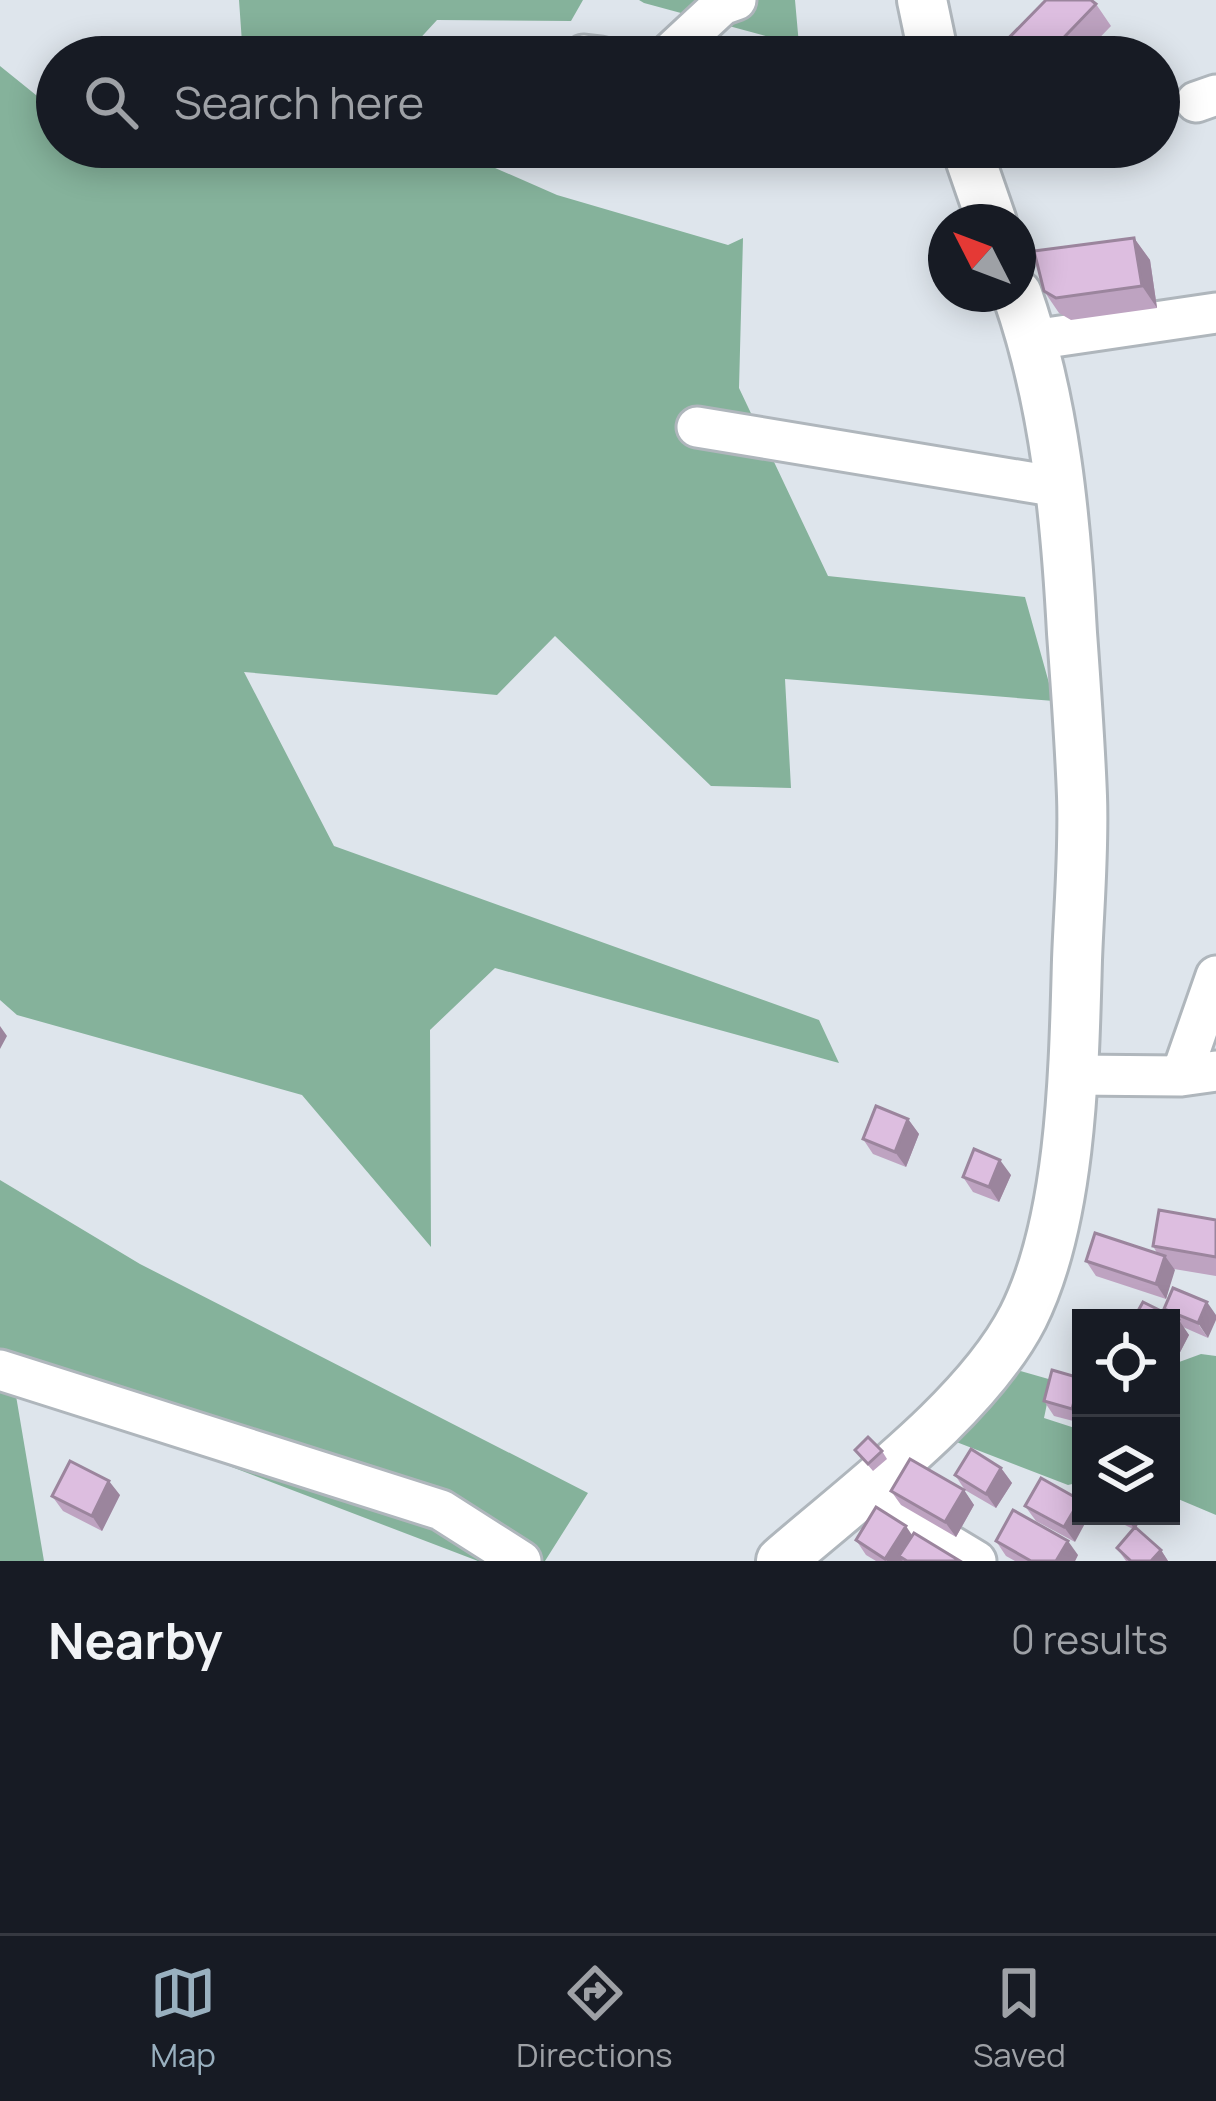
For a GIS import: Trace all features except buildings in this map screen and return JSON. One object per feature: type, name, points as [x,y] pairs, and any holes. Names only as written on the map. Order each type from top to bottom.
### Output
[{"type":"main road","points":[[922,0],[930,36]]},
{"type":"main road","points":[[973,168],[986,204]]},
{"type":"main road","points":[[782,1561],[934,1426],[994,1363],[1024,1315],[1055,1208],[1074,1075],[1082,800],[1066,532],[1033,340],[1023,312]]},
{"type":"street","points":[[688,36],[722,4],[736,0]]},
{"type":"street","points":[[1033,340],[1216,313]]},
{"type":"street","points":[[697,427],[1059,487]]},
{"type":"street","points":[[1074,1075],[1198,1074],[1216,976]]},
{"type":"street","points":[[0,1370],[440,1510],[521,1561]]},
{"type":"street","points":[[860,1491],[976,1561]]},
{"type":"green space","points":[[239,0],[583,0],[571,21],[437,20],[422,36],[242,36]]},
{"type":"green space","points":[[639,0],[795,0],[798,36],[766,36]]},
{"type":"green space","points":[[0,66],[36,95],[36,168],[495,168],[557,195],[728,245],[743,238],[739,388],[828,576],[1025,597],[1054,701],[785,679],[791,788],[711,786],[555,636],[497,695],[244,672],[334,846],[819,1020],[839,1063],[495,968],[430,1030],[431,1247],[302,1095],[17,1015],[0,1000]]},
{"type":"green space","points":[[0,1180],[140,1264],[588,1493],[545,1561],[478,1561],[14,1384],[44,1561],[0,1561]]},
{"type":"green space","points":[[1201,1354],[1216,1356],[1216,1515],[1180,1500],[1180,1362]]},
{"type":"green space","points":[[1017,1370],[1052,1380],[1044,1418],[1072,1427],[1072,1484],[1068,1485],[946,1438]]}]
